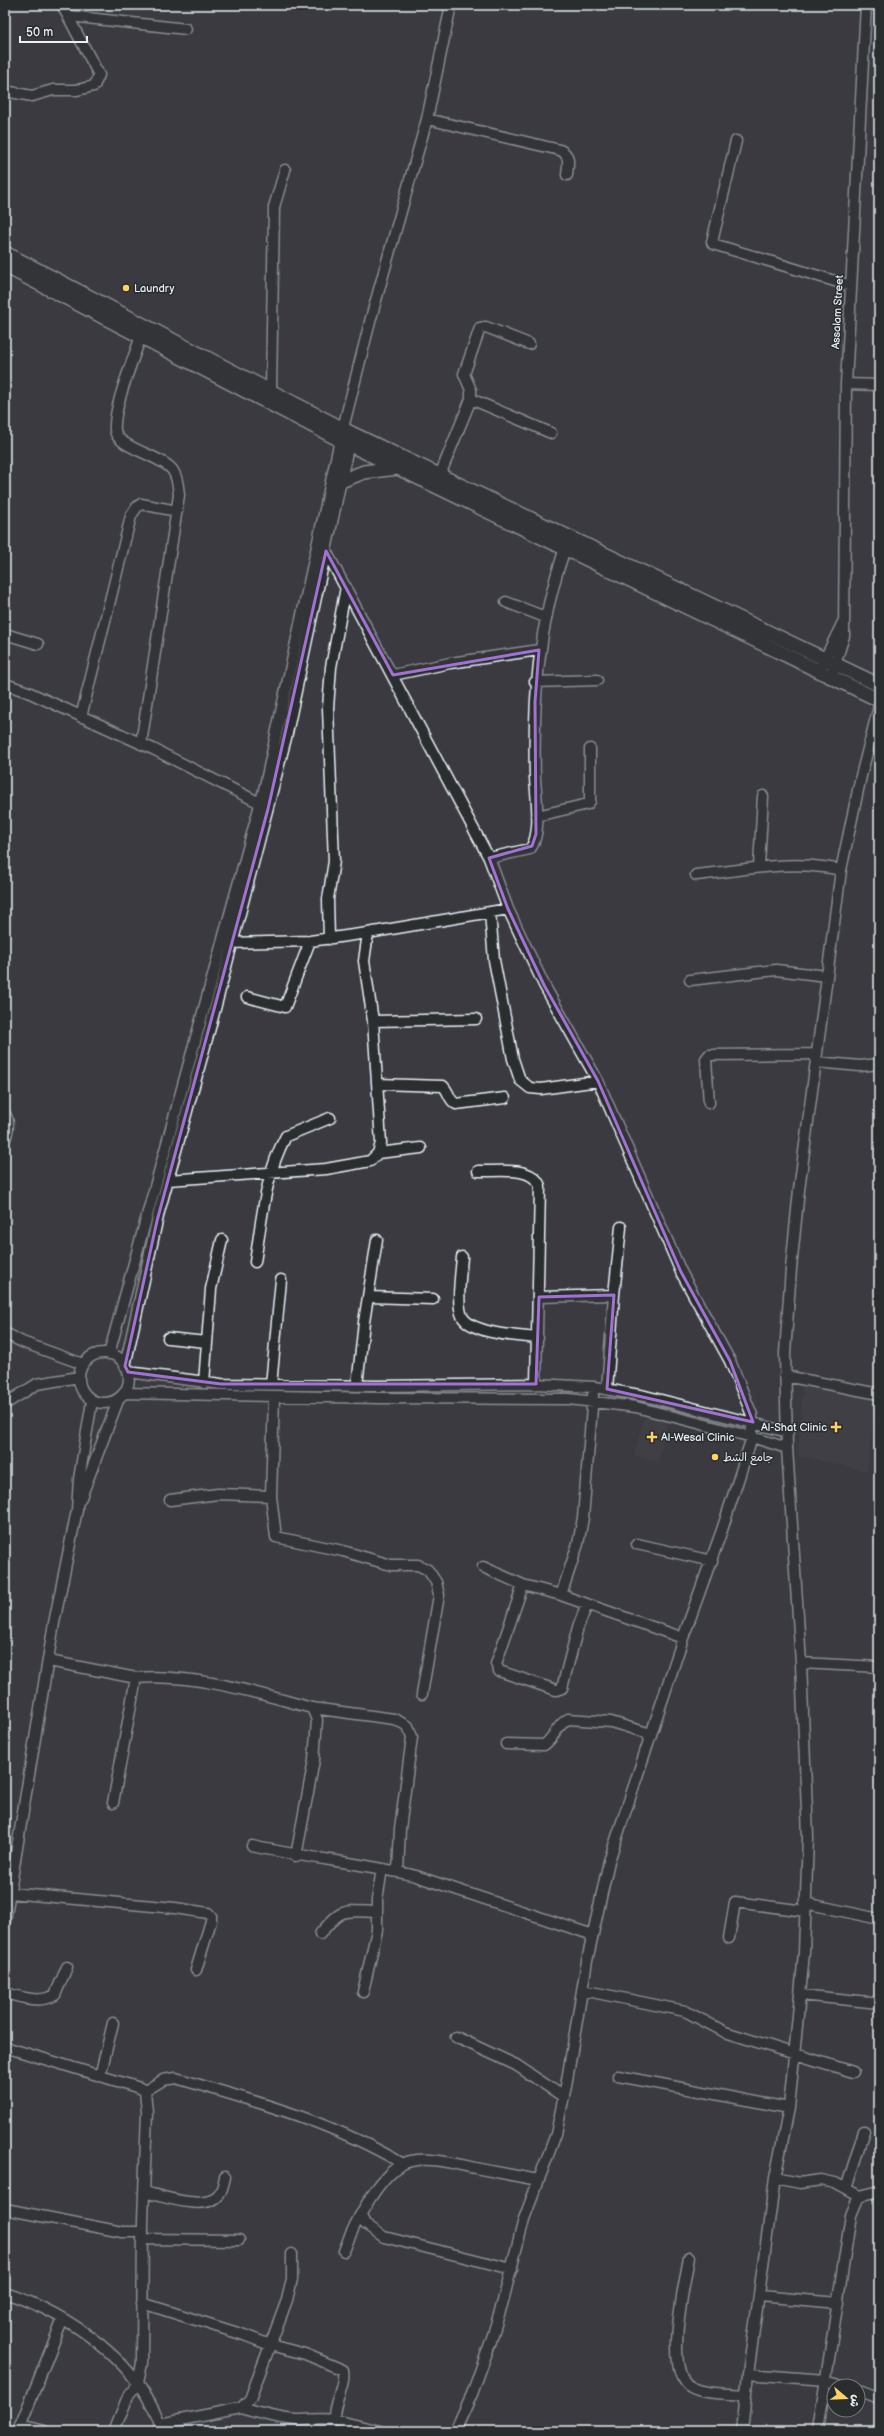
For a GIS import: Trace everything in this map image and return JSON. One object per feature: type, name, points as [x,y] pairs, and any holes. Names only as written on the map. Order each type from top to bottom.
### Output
[{"type":"main road","points":[[5,253],[271,391],[346,433],[398,468],[879,700]]},
{"type":"main road","points":[[5,266],[141,336],[346,433],[440,475],[879,685]]},
{"type":"main road","points":[[341,481],[364,472],[398,468]]},
{"type":"street","points":[[5,91],[32,96],[53,90],[77,90],[94,86],[99,75],[62,5]]},
{"type":"street","points":[[126,1369],[156,1221],[168,1180],[227,942],[283,708],[346,433],[370,318],[427,119],[451,5]]},
{"type":"street","name":"Assalam Street","points":[[831,677],[843,644],[846,384],[866,5]]},
{"type":"street","points":[[69,16],[186,28]]},
{"type":"street","points":[[427,119],[560,150],[566,153],[569,159],[567,175]]},
{"type":"street","points":[[736,141],[712,242],[713,244],[851,286]]},
{"type":"street","points":[[271,391],[274,207],[285,170]]},
{"type":"street","points":[[440,475],[471,399],[471,390],[464,374],[480,328],[486,327],[529,344]]},
{"type":"street","points":[[141,336],[116,416],[115,430],[120,439],[170,467],[178,485],[177,511],[141,744]]},
{"type":"street","points":[[846,384],[879,385]]},
{"type":"street","points":[[471,399],[551,433]]},
{"type":"street","points":[[109,1354],[286,738],[341,481],[346,433]]},
{"type":"street","points":[[81,718],[131,516],[136,507],[141,504],[177,511]]},
{"type":"street","points":[[489,858],[530,849],[534,842],[537,816],[536,682],[539,650],[545,617],[565,548]]},
{"type":"street","points":[[326,551],[489,858],[508,909],[544,985],[598,1081],[681,1272],[730,1361],[753,1422],[752,1437],[712,1561],[683,1638],[609,1861],[582,1990],[564,2097],[556,2134],[524,2220],[512,2269],[491,2341],[472,2394],[455,2431]]},
{"type":"street","points":[[330,938],[328,899],[334,860],[328,708],[331,667],[346,587]]},
{"type":"street","points":[[506,602],[545,617]]},
{"type":"street","points":[[819,670],[844,620]]},
{"type":"street","points":[[5,634],[38,644]]},
{"type":"street","points":[[393,675],[450,663],[539,650]]},
{"type":"street","points":[[536,682],[597,680]]},
{"type":"street","points":[[5,684],[28,692],[81,718],[141,744],[260,803]]},
{"type":"street","points":[[742,2431],[748,2374],[760,2296],[775,2178],[788,2108],[794,2054],[800,1995],[808,1837],[801,1663],[787,1448],[788,1432],[785,1353],[798,1190],[817,1058],[841,870],[861,776],[879,706]]},
{"type":"street","points":[[537,816],[588,804],[590,801],[590,749]]},
{"type":"street","points":[[759,866],[763,796]]},
{"type":"street","points":[[696,875],[759,866],[796,865],[841,870]]},
{"type":"street","points":[[227,942],[310,941],[368,934],[508,909]]},
{"type":"street","points":[[490,913],[494,960],[513,1059],[520,1080],[530,1088],[542,1089],[598,1081]]},
{"type":"street","points":[[168,1180],[326,1168],[370,1161],[378,1153],[381,1143],[373,1021],[364,962],[368,934]]},
{"type":"street","points":[[247,997],[285,1007],[310,941]]},
{"type":"street","points":[[690,980],[776,970],[827,976]]},
{"type":"street","points":[[373,1021],[476,1019]]},
{"type":"street","points":[[709,1103],[706,1059],[709,1054],[817,1058],[860,1066],[879,1064]]},
{"type":"street","points":[[377,1084],[443,1086],[447,1089],[451,1100],[456,1104],[505,1098]]},
{"type":"street","points":[[5,1114],[8,1118],[5,1140]]},
{"type":"street","points":[[255,1262],[270,1172],[286,1136],[330,1118]]},
{"type":"street","points":[[378,1153],[421,1148]]},
{"type":"street","points":[[478,1172],[530,1173],[537,1178],[540,1199],[536,1384]]},
{"type":"street","points":[[607,1389],[621,1227]]},
{"type":"street","points":[[204,1383],[211,1289],[222,1240]]},
{"type":"street","points":[[357,1386],[377,1240]]},
{"type":"street","points":[[462,1257],[460,1295],[462,1315],[466,1322],[482,1330],[538,1338]]},
{"type":"street","points":[[271,1385],[281,1280]]},
{"type":"street","points":[[539,1297],[614,1295]]},
{"type":"street","points":[[368,1297],[433,1299]]},
{"type":"street","points":[[5,1333],[22,1342],[83,1364]]},
{"type":"street","points":[[168,1338],[206,1342]]},
{"type":"street","points":[[77,1510],[121,1396],[128,1380],[126,1369],[121,1360],[109,1354],[94,1355],[83,1364],[79,1377],[82,1391],[92,1401],[106,1403],[121,1396],[535,1398],[593,1401],[636,1407],[752,1437],[787,1448]]},
{"type":"street","points":[[126,1369],[204,1383],[357,1386],[536,1384],[594,1387],[700,1409],[788,1432]]},
{"type":"street","points":[[785,1376],[879,1394]]},
{"type":"street","points":[[5,1404],[36,1384],[79,1377]]},
{"type":"street","points":[[561,1595],[578,1544],[582,1518],[594,1387]]},
{"type":"street","points":[[274,1397],[271,1496],[276,1537],[343,1551],[373,1562],[391,1565],[418,1566],[428,1570],[436,1582],[438,1595],[422,1694]]},
{"type":"street","points":[[5,1921],[49,1661],[54,1623],[77,1510],[79,1478],[92,1401]]},
{"type":"street","points":[[697,1423],[700,1409]]},
{"type":"street","points":[[170,1500],[218,1494],[271,1496]]},
{"type":"street","points":[[637,1544],[712,1561]]},
{"type":"street","points":[[483,1567],[523,1585],[561,1595],[683,1638]]},
{"type":"street","points":[[523,1585],[496,1664],[499,1671],[506,1675],[556,1690],[562,1688],[576,1633],[586,1605]]},
{"type":"street","points":[[49,1661],[136,1678],[158,1676],[242,1689],[312,1708],[394,1719],[408,1726],[412,1737],[400,1829],[398,1872]]},
{"type":"street","points":[[801,1663],[879,1667]]},
{"type":"street","points":[[112,1802],[136,1678]]},
{"type":"street","points":[[296,1856],[314,1760],[318,1720],[312,1708]]},
{"type":"street","points":[[506,1744],[544,1745],[555,1735],[563,1722],[568,1719],[611,1722],[651,1734]]},
{"type":"street","points":[[252,1846],[296,1856],[382,1868],[398,1872],[593,1934]]},
{"type":"street","points":[[363,1992],[377,1930],[377,1912],[382,1868]]},
{"type":"street","points":[[10,1893],[175,1908],[208,1914],[211,1916],[211,1921],[196,1970]]},
{"type":"street","points":[[729,1938],[735,1902],[805,1907],[879,1918]]},
{"type":"street","points":[[320,1934],[336,1916],[343,1911],[377,1912]]},
{"type":"street","points":[[5,1993],[32,2000],[45,2000],[55,1995],[66,1967]]},
{"type":"street","points":[[582,1990],[685,2011],[725,2032],[853,2072]]},
{"type":"street","points":[[800,1995],[879,2003]]},
{"type":"street","points":[[100,2076],[113,2023]]},
{"type":"street","points":[[456,2037],[516,2065],[564,2097]]},
{"type":"street","points":[[5,2047],[140,2088],[145,2091]]},
{"type":"street","points":[[618,2076],[788,2108]]},
{"type":"street","points":[[145,2091],[163,2080],[176,2078],[286,2110],[336,2130],[403,2164]]},
{"type":"street","points":[[114,2431],[129,2394],[138,2383],[142,2348],[142,2235],[148,2112],[145,2091]]},
{"type":"street","points":[[846,2189],[864,2132]]},
{"type":"street","points":[[344,2251],[352,2228],[361,2216],[379,2185],[403,2164],[411,2161],[443,2161],[538,2180]]},
{"type":"street","points":[[144,2192],[196,2203],[209,2202],[219,2195],[226,2177]]},
{"type":"street","points":[[775,2178],[800,2183],[821,2180],[846,2189],[859,2196]]},
{"type":"street","points":[[826,2378],[851,2215],[859,2196],[866,2192],[879,2191]]},
{"type":"street","points":[[5,2209],[142,2235],[239,2240]]},
{"type":"street","points":[[361,2216],[365,2224],[384,2237],[512,2269]]},
{"type":"street","points":[[241,2408],[250,2399],[287,2300],[292,2278],[292,2254]]},
{"type":"street","points":[[689,2257],[679,2323],[677,2354],[678,2368],[685,2383],[698,2390],[746,2395]]},
{"type":"street","points":[[5,2293],[32,2302],[63,2318],[88,2335],[106,2350],[129,2370],[138,2383],[161,2428],[241,2408],[270,2416],[298,2420],[319,2418],[335,2420],[380,2431]]},
{"type":"street","points":[[760,2296],[838,2303]]},
{"type":"street","points":[[142,2303],[270,2345],[305,2354],[343,2370],[344,2378],[333,2413],[335,2420]]},
{"type":"street","points":[[46,2431],[19,2428],[63,2318]]},
{"type":"street","points":[[748,2374],[826,2380],[818,2431]]},
{"type":"street","points":[[866,2393],[879,2398]]},
{"type":"highlighted area","points":[[326,551],[393,675],[539,650],[535,702],[536,834],[532,846],[489,858],[508,909],[544,985],[598,1081],[681,1272],[730,1361],[753,1422],[607,1389],[614,1295],[539,1297],[536,1384],[221,1384],[128,1372],[125,1366],[157,1221],[268,809]]},
{"type":"shaded area","name":"Al-Shat Clinic","points":[[803,1383],[876,1398],[867,1471],[798,1456]]},
{"type":"shaded area","name":"Al-Wesal Clinic","points":[[645,1412],[669,1418],[658,1462],[634,1456]]},
{"type":"place","name":"Laundry","points":[[126,288]]},
{"type":"place","name":"Al-Shat Clinic","points":[[836,1427]]},
{"type":"place","name":"Al-Wesal Clinic","points":[[652,1437]]},
{"type":"place","name":"جامع الشط","points":[[715,1457]]}]
